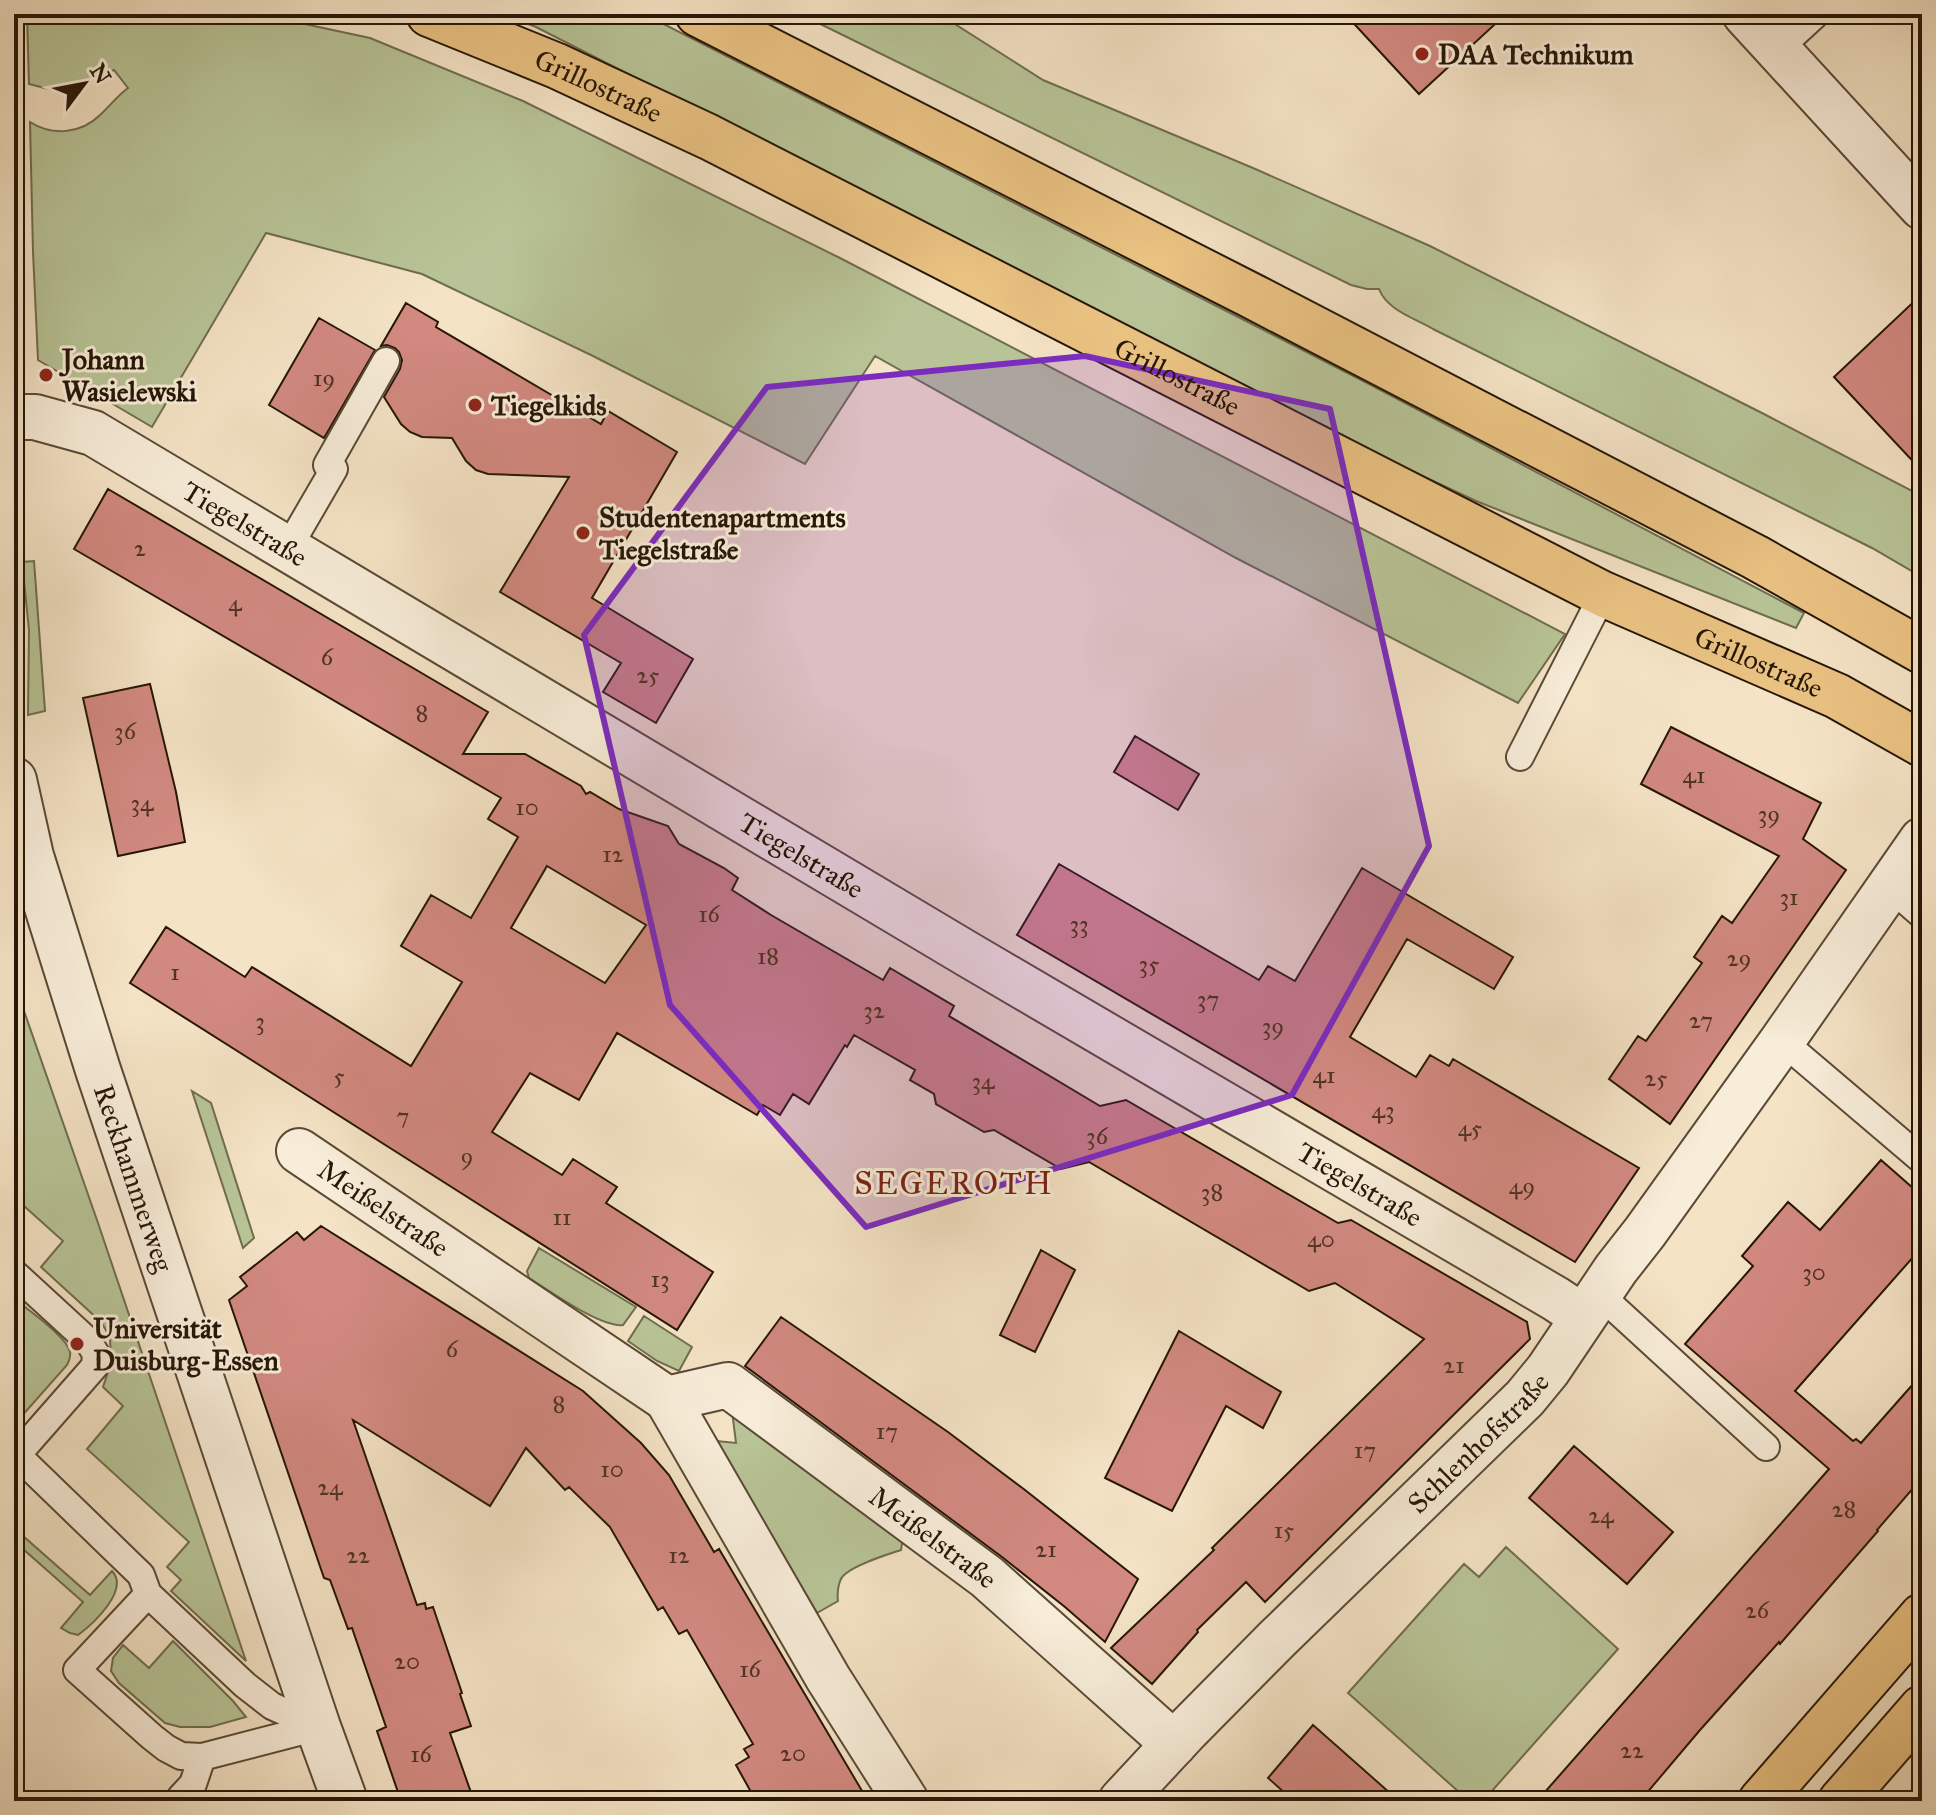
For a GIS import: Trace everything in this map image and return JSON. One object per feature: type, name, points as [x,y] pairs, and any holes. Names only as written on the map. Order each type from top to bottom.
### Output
[{"type":"main road","name":"Grillostraße","points":[[429,14],[557,66],[709,137],[1603,594],[1837,696],[1922,744]]},
{"type":"main road","points":[[698,14],[1755,557],[1922,651]]},
{"type":"main road","points":[[1761,1801],[1922,1616]]},
{"type":"main road","points":[[1841,1801],[1922,1708]]},
{"type":"street","points":[[1745,14],[1922,207]]},
{"type":"street","name":"Tiegelstraße","points":[[14,417],[35,417],[93,433],[1010,979],[1556,1299],[1591,1305]]},
{"type":"street","name":"Reckhammerweg","points":[[14,780],[31,856],[98,1070],[345,1801]]},
{"type":"street","name":"Schlenhofstraße","points":[[1121,1801],[1277,1639],[1525,1398],[1548,1370],[1922,840]]},
{"type":"street","name":"Meißelstraße","points":[[299,1151],[667,1399],[828,1678],[906,1801]]},
{"type":"street","name":"Meißelstraße","points":[[667,1399],[728,1385],[987,1577],[1174,1744]]},
{"type":"lane","points":[[1778,49],[1816,14]]},
{"type":"lane","points":[[287,550],[334,469],[327,465],[386,361]]},
{"type":"lane","points":[[1520,757],[1603,594]]},
{"type":"lane","points":[[1890,887],[1922,915]]},
{"type":"lane","points":[[1782,1041],[1922,1160]]},
{"type":"lane","points":[[14,1273],[88,1341],[96,1354],[95,1366],[17,1455],[141,1575],[148,1594],[245,1685],[272,1706],[318,1727]]},
{"type":"lane","points":[[1591,1305],[1766,1447]]},
{"type":"lane","points":[[148,1594],[77,1670],[166,1748],[181,1756],[202,1757],[318,1727]]},
{"type":"lane","points":[[181,1797],[193,1784],[202,1757]]},
{"type":"highlighted area","points":[[1085,356],[1330,409],[1429,846],[1292,1095],[866,1227],[670,1005],[584,635],[767,387]]},
{"type":"green space","points":[[27,14],[258,14],[370,38],[523,101],[840,258],[1565,634],[1518,703],[1236,558],[875,356],[805,464],[593,356],[422,274],[266,233],[152,427],[38,360],[30,122],[57,131],[84,126],[128,88],[114,70],[69,92],[29,84]]},
{"type":"green space","points":[[502,14],[644,14],[1369,384],[1804,613],[1796,628],[1476,501],[1337,436],[536,27]]},
{"type":"green space","points":[[800,14],[939,14],[1043,80],[1430,246],[1922,496],[1922,577],[1872,548],[1410,317],[1388,303],[1379,289],[1351,285]]},
{"type":"green space","points":[[34,561],[45,711],[28,715],[29,630],[22,562]]},
{"type":"green space","points":[[14,971],[24,1011],[246,1661],[171,1591],[181,1580],[167,1567],[189,1542],[87,1449],[123,1406],[103,1387],[111,1363],[107,1332],[101,1322],[41,1267],[63,1241],[14,1197],[14,1147],[24,1121],[22,1104],[14,1089],[14,1055],[22,1046],[14,1040]]},
{"type":"green space","points":[[192,1091],[211,1103],[254,1238],[243,1248]]},
{"type":"green space","points":[[539,1248],[636,1307],[623,1325],[589,1315],[529,1278],[527,1271]]},
{"type":"green space","points":[[24,1306],[63,1340],[70,1356],[67,1365],[21,1417],[14,1420],[14,1318]]},
{"type":"green space","points":[[644,1316],[692,1347],[679,1371],[657,1361],[628,1341]]},
{"type":"green space","points":[[732,1411],[903,1537],[901,1550],[862,1564],[843,1576],[838,1588],[838,1601],[817,1613],[716,1441],[736,1443]]},
{"type":"green space","points":[[14,1528],[90,1595],[112,1571],[116,1579],[113,1597],[100,1615],[78,1635],[61,1628],[83,1602],[14,1541]]},
{"type":"green space","points":[[1506,1547],[1618,1649],[1483,1801],[1469,1801],[1348,1693],[1464,1564],[1479,1577]]},
{"type":"green space","points":[[173,1641],[246,1717],[210,1727],[180,1727],[165,1723],[119,1683],[111,1671],[113,1658],[123,1645],[149,1668]]},
{"type":"building","name":"DAA Technikum","points":[[1345,14],[1506,14],[1419,94]]},
{"type":"building","points":[[1922,294],[1922,471],[1834,377]]},
{"type":"building","points":[[406,303],[438,322],[436,327],[601,424],[608,411],[677,452],[592,598],[693,659],[656,723],[603,692],[621,663],[500,592],[569,477],[488,474],[476,470],[466,461],[452,438],[422,437],[401,424],[384,397],[402,360],[395,348],[381,346]]},
{"type":"building","points":[[319,318],[375,350],[324,438],[269,405]]},
{"type":"building","points":[[108,489],[488,712],[463,754],[525,754],[581,786],[586,794],[590,792],[619,809],[668,826],[679,844],[738,878],[732,890],[771,915],[883,980],[890,968],[954,1006],[949,1016],[1100,1106],[1126,1100],[1338,1223],[1351,1220],[1527,1322],[1530,1339],[1265,1602],[1246,1582],[1197,1630],[1152,1684],[1111,1648],[1214,1550],[1212,1548],[1424,1339],[1335,1283],[1309,1291],[1089,1162],[1061,1169],[994,1130],[984,1132],[936,1104],[934,1094],[910,1080],[915,1070],[854,1035],[809,1104],[793,1094],[780,1115],[763,1105],[757,1115],[617,1033],[579,1100],[530,1073],[492,1132],[562,1175],[573,1159],[617,1187],[606,1203],[713,1272],[677,1330],[130,983],[166,927],[245,977],[252,967],[411,1066],[462,982],[401,946],[431,895],[471,918],[518,837],[488,819],[501,798],[74,549]],"holes":[[[547,866],[646,925],[605,983],[511,928]]]},
{"type":"building","points":[[150,684],[185,842],[118,856],[83,698]]},
{"type":"building","points":[[1671,727],[1821,803],[1803,839],[1846,870],[1670,1124],[1609,1079],[1638,1036],[1646,1041],[1702,963],[1694,957],[1722,916],[1732,923],[1779,856],[1641,784]]},
{"type":"building","points":[[1135,736],[1199,774],[1178,810],[1114,772]]},
{"type":"building","points":[[1059,864],[1259,980],[1268,966],[1295,981],[1362,868],[1513,957],[1494,989],[1407,939],[1350,1037],[1416,1077],[1430,1055],[1449,1066],[1453,1059],[1639,1168],[1575,1262],[1017,935]]},
{"type":"building","points":[[1881,1160],[1922,1196],[1922,1247],[1795,1391],[1853,1441],[1856,1439],[1861,1443],[1922,1374],[1922,1478],[1640,1801],[1537,1801],[1829,1469],[1685,1344],[1753,1266],[1742,1256],[1788,1202],[1820,1230]]},
{"type":"building","points":[[321,1226],[583,1391],[641,1443],[669,1475],[714,1552],[719,1549],[868,1801],[756,1801],[736,1765],[749,1757],[744,1749],[753,1744],[687,1630],[679,1634],[663,1607],[658,1610],[610,1527],[569,1487],[565,1490],[526,1448],[490,1506],[353,1420],[417,1605],[425,1603],[426,1609],[433,1607],[471,1726],[450,1733],[474,1801],[401,1801],[377,1731],[386,1727],[352,1628],[348,1629],[330,1580],[324,1578],[229,1300],[247,1286],[240,1277],[297,1232],[304,1240]]},
{"type":"building","points":[[1041,1250],[1075,1270],[1035,1352],[1000,1335]]},
{"type":"building","points":[[781,1317],[948,1432],[1138,1579],[1105,1642],[1002,1557],[745,1366]]},
{"type":"building","points":[[1179,1331],[1281,1392],[1263,1428],[1226,1406],[1172,1511],[1105,1478]]},
{"type":"building","points":[[1574,1446],[1673,1532],[1627,1584],[1529,1498]]},
{"type":"building","points":[[1313,1725],[1399,1801],[1294,1801],[1268,1778]]},
{"type":"place","name":"DAA Technikum","points":[[1422,54]]},
{"type":"place","name":"Johann Wasielewski","points":[[46,375]]},
{"type":"place","name":"Tiegelkids","points":[[475,405]]},
{"type":"place","name":"Studentenapartments Tiegelstraße","points":[[583,533]]},
{"type":"place","name":"Universität Duisburg-Essen","points":[[77,1344]]},
{"type":"district","name":"SEGEROTH","points":[[954,1183]]}]
